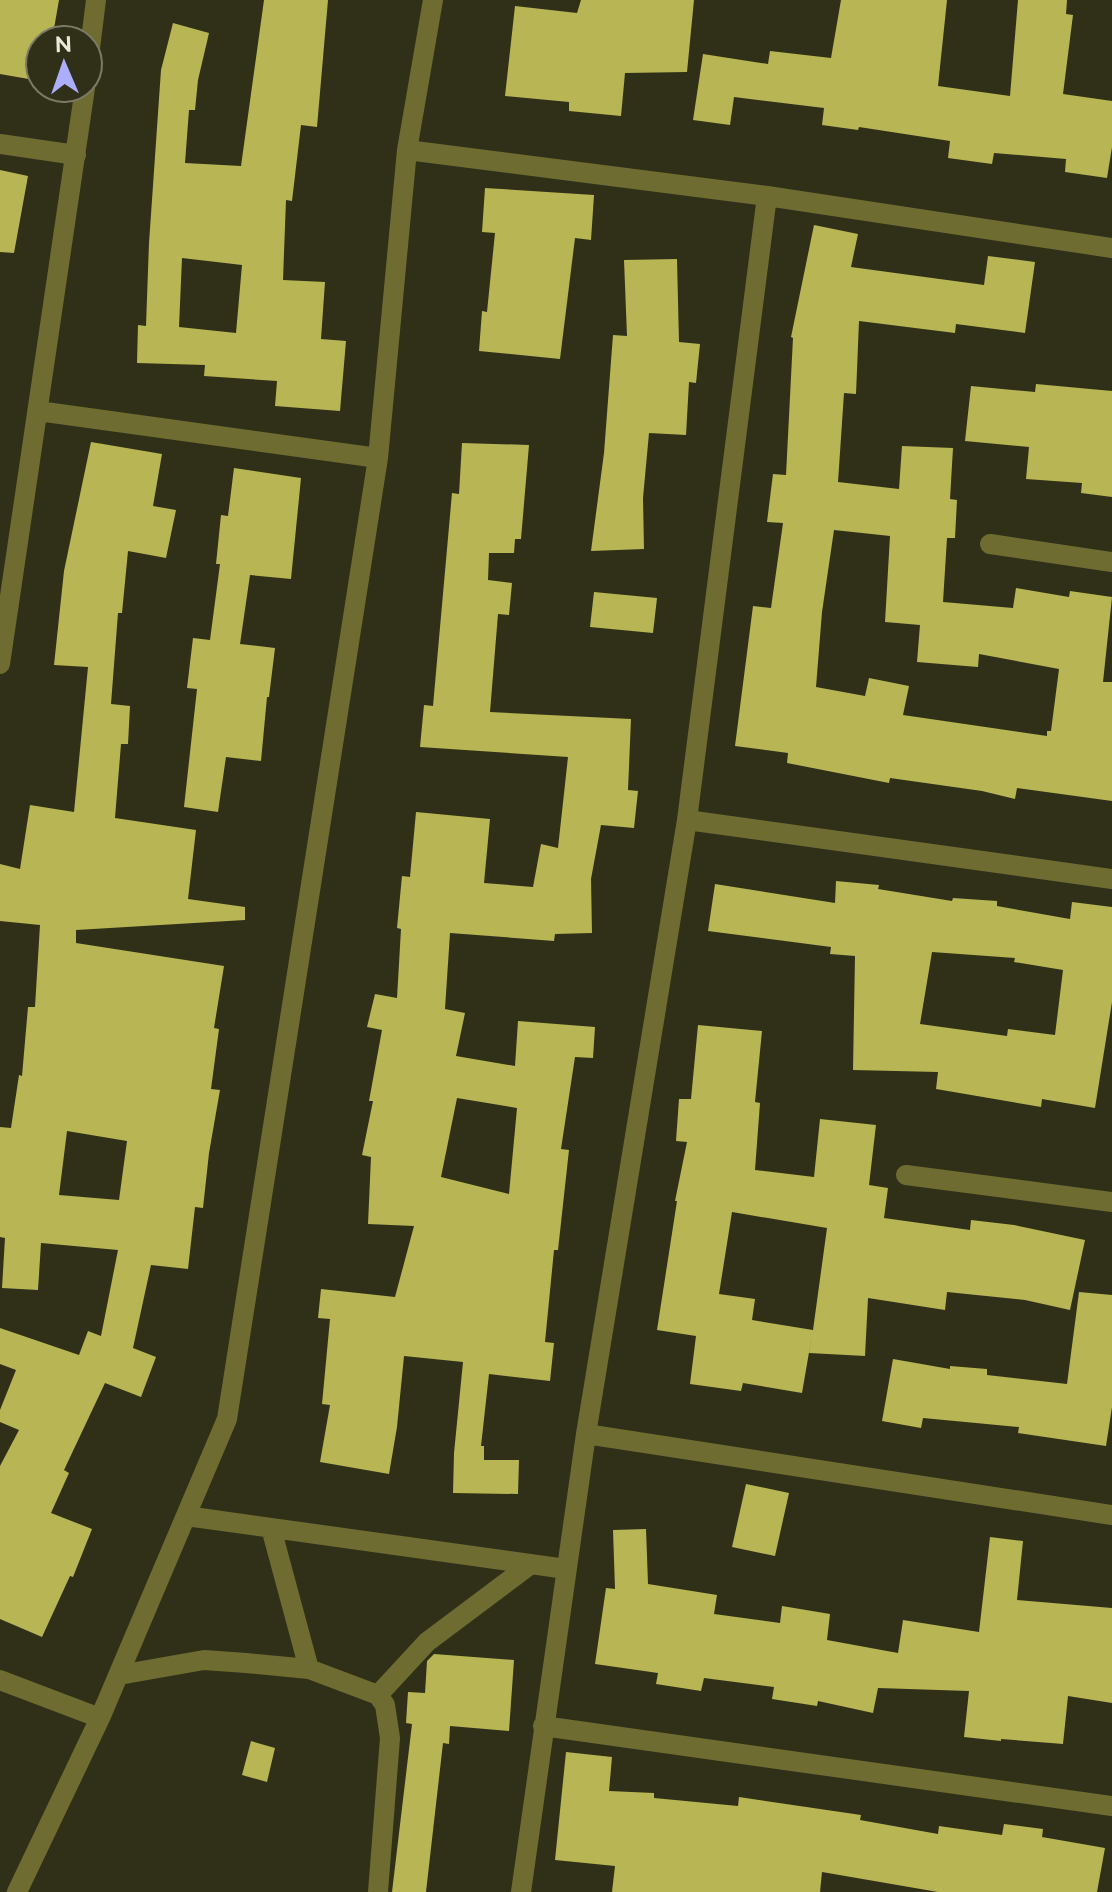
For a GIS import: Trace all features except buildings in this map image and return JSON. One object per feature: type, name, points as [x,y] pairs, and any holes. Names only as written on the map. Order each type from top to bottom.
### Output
[{"type":"street","points":[[93,24],[96,0]]},
{"type":"street","points":[[17,1892],[100,1718],[227,1419],[378,458],[407,150],[433,0]]},
{"type":"street","points":[[0,664],[83,104]]},
{"type":"street","points":[[0,144],[76,155]]},
{"type":"street","points":[[407,150],[767,196],[1112,248]]},
{"type":"street","points":[[521,1892],[586,1434],[687,820],[767,196]]},
{"type":"street","points":[[38,411],[378,458]]},
{"type":"street","points":[[990,544],[1112,562]]},
{"type":"street","points":[[687,820],[1112,879]]},
{"type":"street","points":[[906,1175],[1112,1202]]},
{"type":"street","points":[[586,1434],[1112,1515]]},
{"type":"street","points":[[186,1516],[566,1569]]},
{"type":"street","points":[[271,1528],[309,1669]]},
{"type":"street","points":[[378,1695],[427,1642],[531,1564]]},
{"type":"street","points":[[119,1675],[204,1660],[309,1669],[378,1695],[385,1705],[390,1738],[378,1892]]},
{"type":"street","points":[[0,1680],[100,1718]]},
{"type":"street","points":[[543,1726],[1112,1806]]}]
